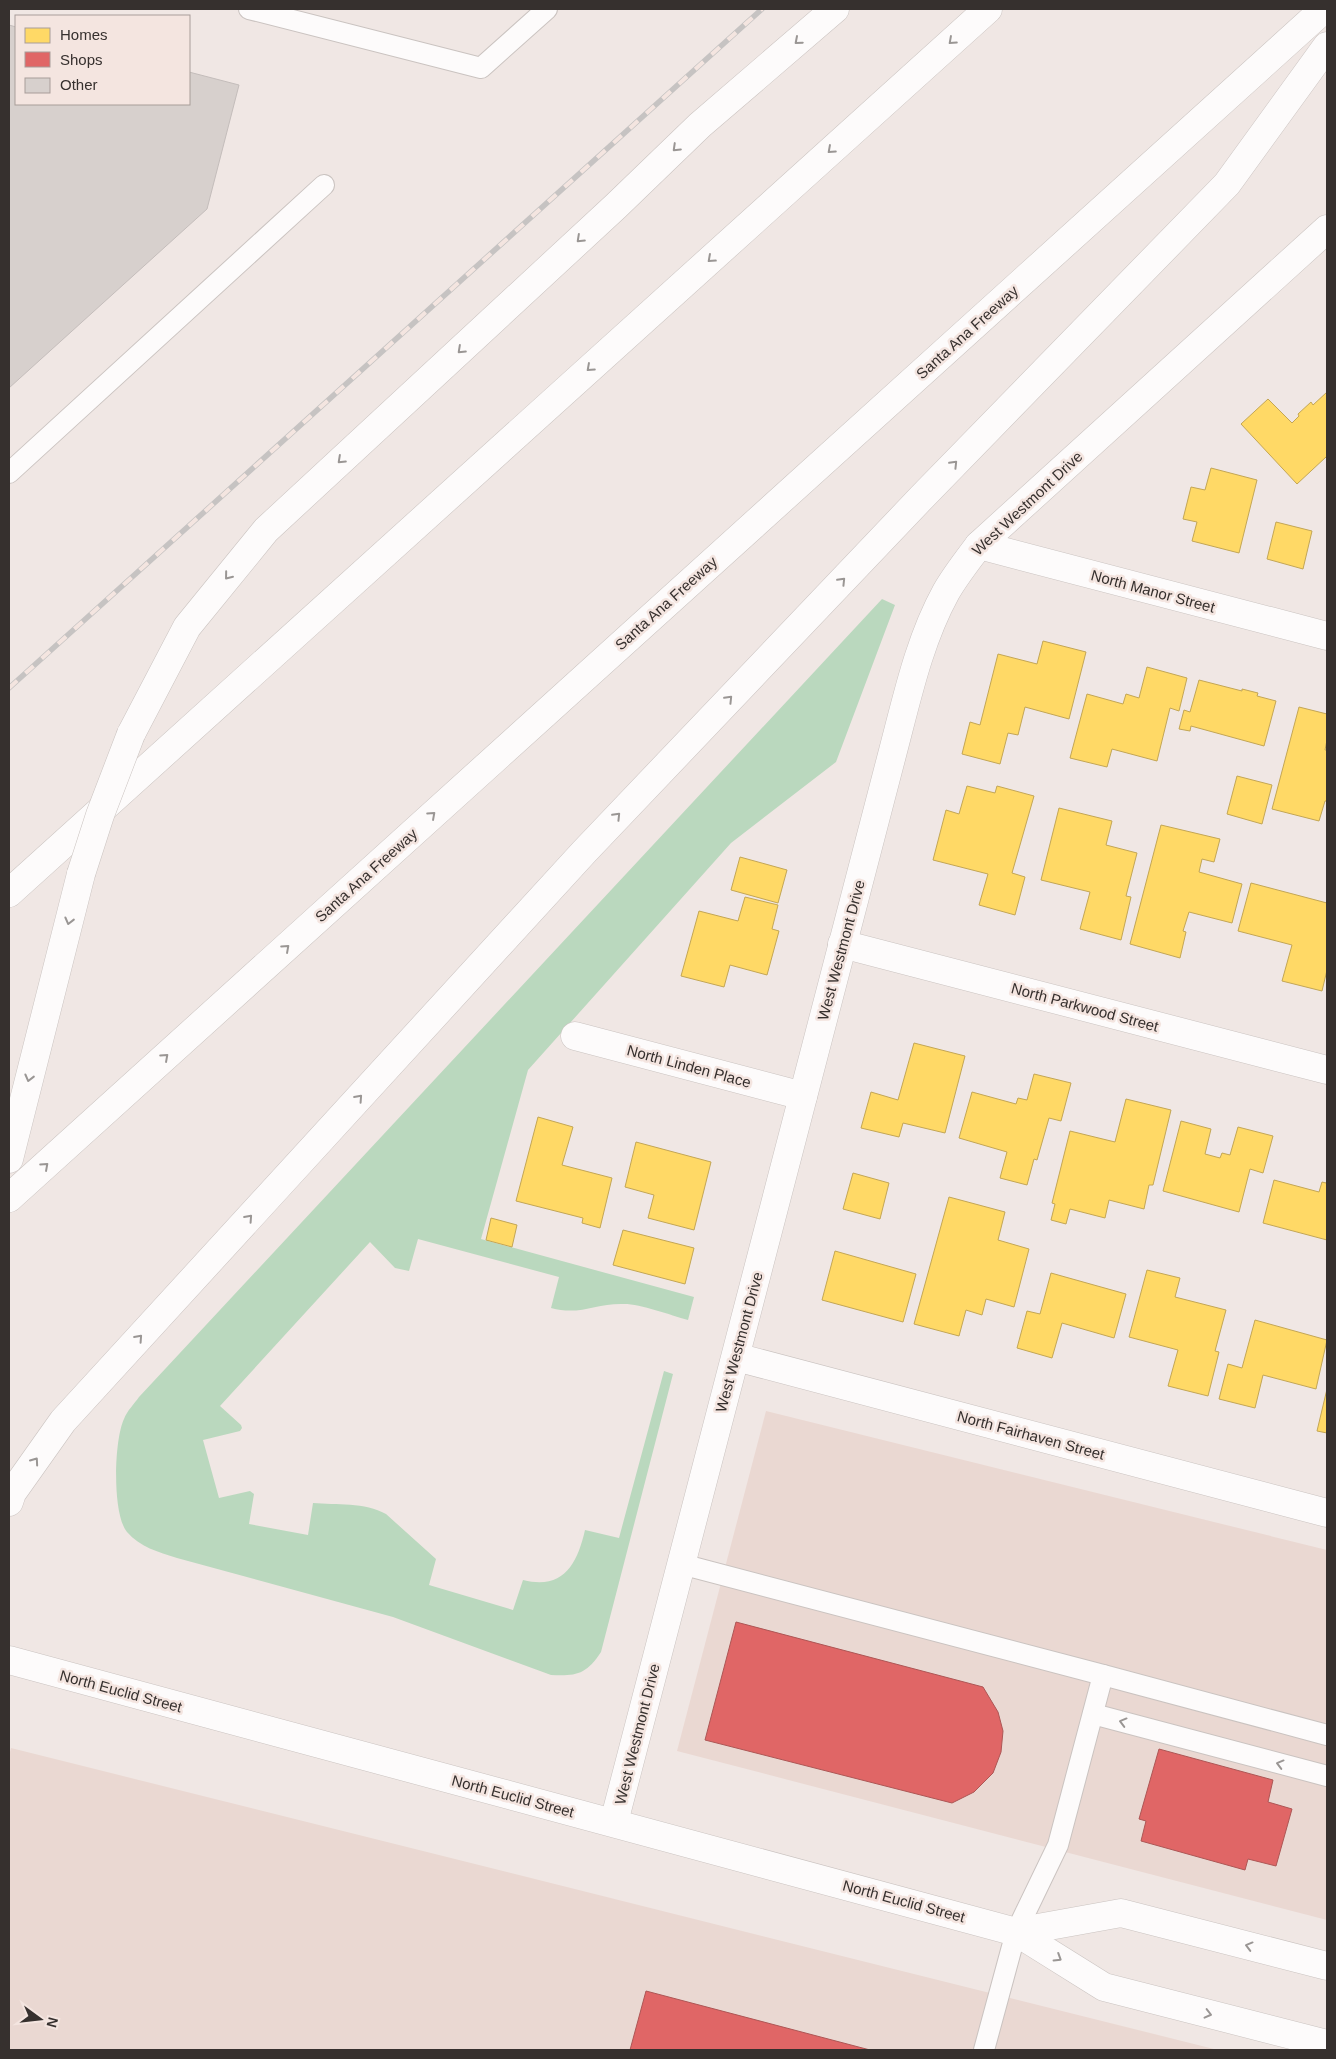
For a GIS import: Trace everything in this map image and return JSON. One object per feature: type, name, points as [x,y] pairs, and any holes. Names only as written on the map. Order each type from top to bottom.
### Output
[{"type":"main road","points":[[9,1159],[81,874],[100,815],[131,734],[187,627],[266,530],[700,126],[835,9]]},
{"type":"main road","points":[[9,893],[988,9]]},
{"type":"main road","name":"Santa Ana Freeway","points":[[9,1198],[1324,9]]},
{"type":"main road","points":[[9,1502],[12,1493],[63,1421],[577,859],[908,511],[1227,184],[1327,46]]},
{"type":"main road","name":"West Westmont Drive","points":[[614,1822],[842,944],[911,683],[928,631],[946,593],[979,545],[1327,229]]},
{"type":"main road","name":"North Manor Street","points":[[979,545],[1327,636]]},
{"type":"main road","name":"North Parkwood Street","points":[[842,944],[1327,1070]]},
{"type":"main road","name":"North Linden Place","points":[[575,1036],[803,1096]]},
{"type":"main road","name":"North Fairhaven Street","points":[[736,1357],[1327,1513]]},
{"type":"main road","name":"North Euclid Street","points":[[9,1660],[1016,1932],[1104,1987],[1327,2044]]},
{"type":"main road","name":"North Euclid Street","points":[[1016,1932],[1121,1913],[1327,1966]]},
{"type":"lane","points":[[250,9],[481,68],[547,9]]},
{"type":"lane","points":[[9,473],[324,184]]},
{"type":"lane","points":[[681,1564],[1104,1674],[1327,1735]]},
{"type":"lane","points":[[984,2050],[1016,1932],[1058,1845],[1104,1674]]},
{"type":"lane","points":[[1093,1714],[1327,1776]]},
{"type":"shaded area","points":[[766,1411],[1327,1550],[1327,1920],[677,1751]]},
{"type":"shaded area","points":[[11,1748],[1218,2050],[9,2050],[9,1756]]},
{"type":"green space","points":[[882,599],[895,605],[836,762],[731,843],[528,1070],[481,1239],[694,1297],[688,1320],[631,1304],[605,1305],[571,1311],[551,1308],[559,1277],[418,1239],[409,1271],[395,1268],[370,1242],[220,1406],[241,1425],[240,1431],[203,1440],[219,1498],[250,1491],[254,1494],[249,1524],[308,1535],[313,1503],[360,1506],[378,1510],[386,1514],[436,1559],[429,1585],[513,1610],[523,1580],[548,1581],[558,1578],[566,1572],[578,1554],[585,1530],[619,1538],[664,1371],[673,1374],[601,1652],[596,1660],[585,1670],[574,1674],[551,1675],[393,1617],[163,1554],[138,1542],[127,1532],[122,1523],[116,1477],[118,1443],[121,1429],[129,1410],[139,1397]]},
{"type":"building: Homes","points":[[1327,392],[1327,459],[1326,457],[1297,484],[1241,424],[1268,399],[1292,423],[1299,416],[1298,414],[1311,402],[1313,405]]},
{"type":"building: Homes","points":[[1211,468],[1257,480],[1239,553],[1192,541],[1197,522],[1183,519],[1191,487],[1205,490]]},
{"type":"building: Homes","points":[[1276,522],[1312,531],[1303,569],[1267,559]]},
{"type":"building: Homes","points":[[1043,641],[1086,652],[1069,719],[1025,707],[1018,735],[1008,733],[1000,764],[962,754],[970,722],[980,725],[998,654],[1037,664]]},
{"type":"building: Homes","points":[[1147,667],[1187,678],[1179,711],[1170,708],[1157,761],[1112,749],[1107,767],[1070,758],[1087,694],[1123,704],[1126,694],[1139,698]]},
{"type":"building: Homes","points":[[1199,680],[1258,693],[1257,696],[1276,701],[1264,746],[1191,726],[1190,731],[1179,729],[1184,710],[1190,712]]},
{"type":"building: Homes","points":[[1299,707],[1327,714],[1325,750],[1327,750],[1327,801],[1325,801],[1319,821],[1272,809]]},
{"type":"building: Homes","points":[[1237,776],[1272,785],[1262,824],[1227,814]]},
{"type":"building: Homes","points":[[967,786],[995,793],[997,786],[1034,796],[1012,873],[1025,877],[1015,915],[979,905],[988,874],[933,860],[946,810],[959,814]]},
{"type":"building: Homes","points":[[1059,808],[1112,821],[1106,845],[1137,853],[1126,896],[1131,897],[1121,940],[1080,929],[1090,892],[1041,880]]},
{"type":"building: Homes","points":[[1161,825],[1220,839],[1214,862],[1202,859],[1199,872],[1242,884],[1232,923],[1189,912],[1183,931],[1186,932],[1180,958],[1130,944]]},
{"type":"building: Homes","points":[[740,857],[787,870],[778,903],[731,890]]},
{"type":"building: Homes","points":[[1251,883],[1327,903],[1327,970],[1322,991],[1282,981],[1292,945],[1238,931]]},
{"type":"building: Homes","points":[[745,897],[778,905],[772,929],[779,931],[767,975],[730,965],[724,987],[681,976],[699,911],[738,921]]},
{"type":"building: Homes","points":[[914,1043],[965,1056],[945,1133],[903,1123],[899,1137],[861,1128],[871,1092],[898,1100]]},
{"type":"building: Homes","points":[[1034,1074],[1071,1083],[1061,1121],[1049,1118],[1037,1160],[1034,1159],[1027,1185],[1000,1178],[1007,1152],[959,1138],[972,1092],[1016,1104],[1018,1098],[1027,1100]]},
{"type":"building: Homes","points":[[1126,1099],[1171,1110],[1153,1185],[1149,1185],[1144,1209],[1109,1200],[1105,1218],[1070,1209],[1066,1224],[1051,1220],[1055,1204],[1052,1203],[1070,1131],[1115,1142]]},
{"type":"building: Homes","points":[[538,1117],[573,1127],[562,1165],[612,1178],[600,1228],[582,1223],[583,1218],[516,1201]]},
{"type":"building: Homes","points":[[1181,1121],[1211,1129],[1205,1154],[1220,1158],[1222,1153],[1230,1155],[1238,1127],[1273,1136],[1263,1173],[1250,1169],[1239,1212],[1163,1191]]},
{"type":"building: Homes","points":[[636,1142],[711,1162],[694,1230],[648,1218],[654,1195],[625,1187]]},
{"type":"building: Homes","points":[[853,1173],[889,1183],[880,1219],[843,1209]]},
{"type":"building: Homes","points":[[1274,1180],[1319,1192],[1322,1182],[1326,1183],[1327,1180],[1327,1240],[1263,1223]]},
{"type":"building: Homes","points":[[949,1197],[1005,1212],[998,1240],[1029,1249],[1014,1307],[986,1299],[982,1315],[966,1310],[959,1336],[914,1324]]},
{"type":"building: Homes","points":[[491,1218],[517,1225],[512,1247],[486,1240]]},
{"type":"building: Homes","points":[[623,1230],[694,1248],[685,1284],[613,1265]]},
{"type":"building: Homes","points":[[835,1251],[916,1274],[903,1322],[822,1300]]},
{"type":"building: Homes","points":[[1147,1270],[1180,1278],[1175,1297],[1226,1310],[1215,1351],[1219,1352],[1208,1396],[1168,1386],[1178,1350],[1129,1337]]},
{"type":"building: Homes","points":[[1051,1273],[1126,1294],[1114,1338],[1062,1323],[1052,1358],[1017,1348],[1027,1311],[1040,1314]]},
{"type":"building: Homes","points":[[1255,1320],[1327,1340],[1316,1389],[1263,1375],[1255,1408],[1219,1399],[1228,1364],[1242,1368]]},
{"type":"building: Homes","points":[[1327,1389],[1327,1433],[1317,1431]]},
{"type":"building: Shops","points":[[736,1622],[983,1687],[998,1712],[1003,1731],[1001,1752],[993,1773],[974,1792],[952,1803],[705,1740]]},
{"type":"building: Shops","points":[[1159,1749],[1273,1780],[1268,1802],[1292,1809],[1276,1866],[1248,1859],[1245,1870],[1141,1841],[1146,1821],[1139,1819]]},
{"type":"building: Shops","points":[[646,1991],[870,2050],[630,2050]]},
{"type":"building: Other","points":[[9,25],[15,27],[15,105],[190,105],[190,72],[239,85],[207,209],[9,388]]},
{"type":"railway","points":[[9,688],[762,9]]}]
